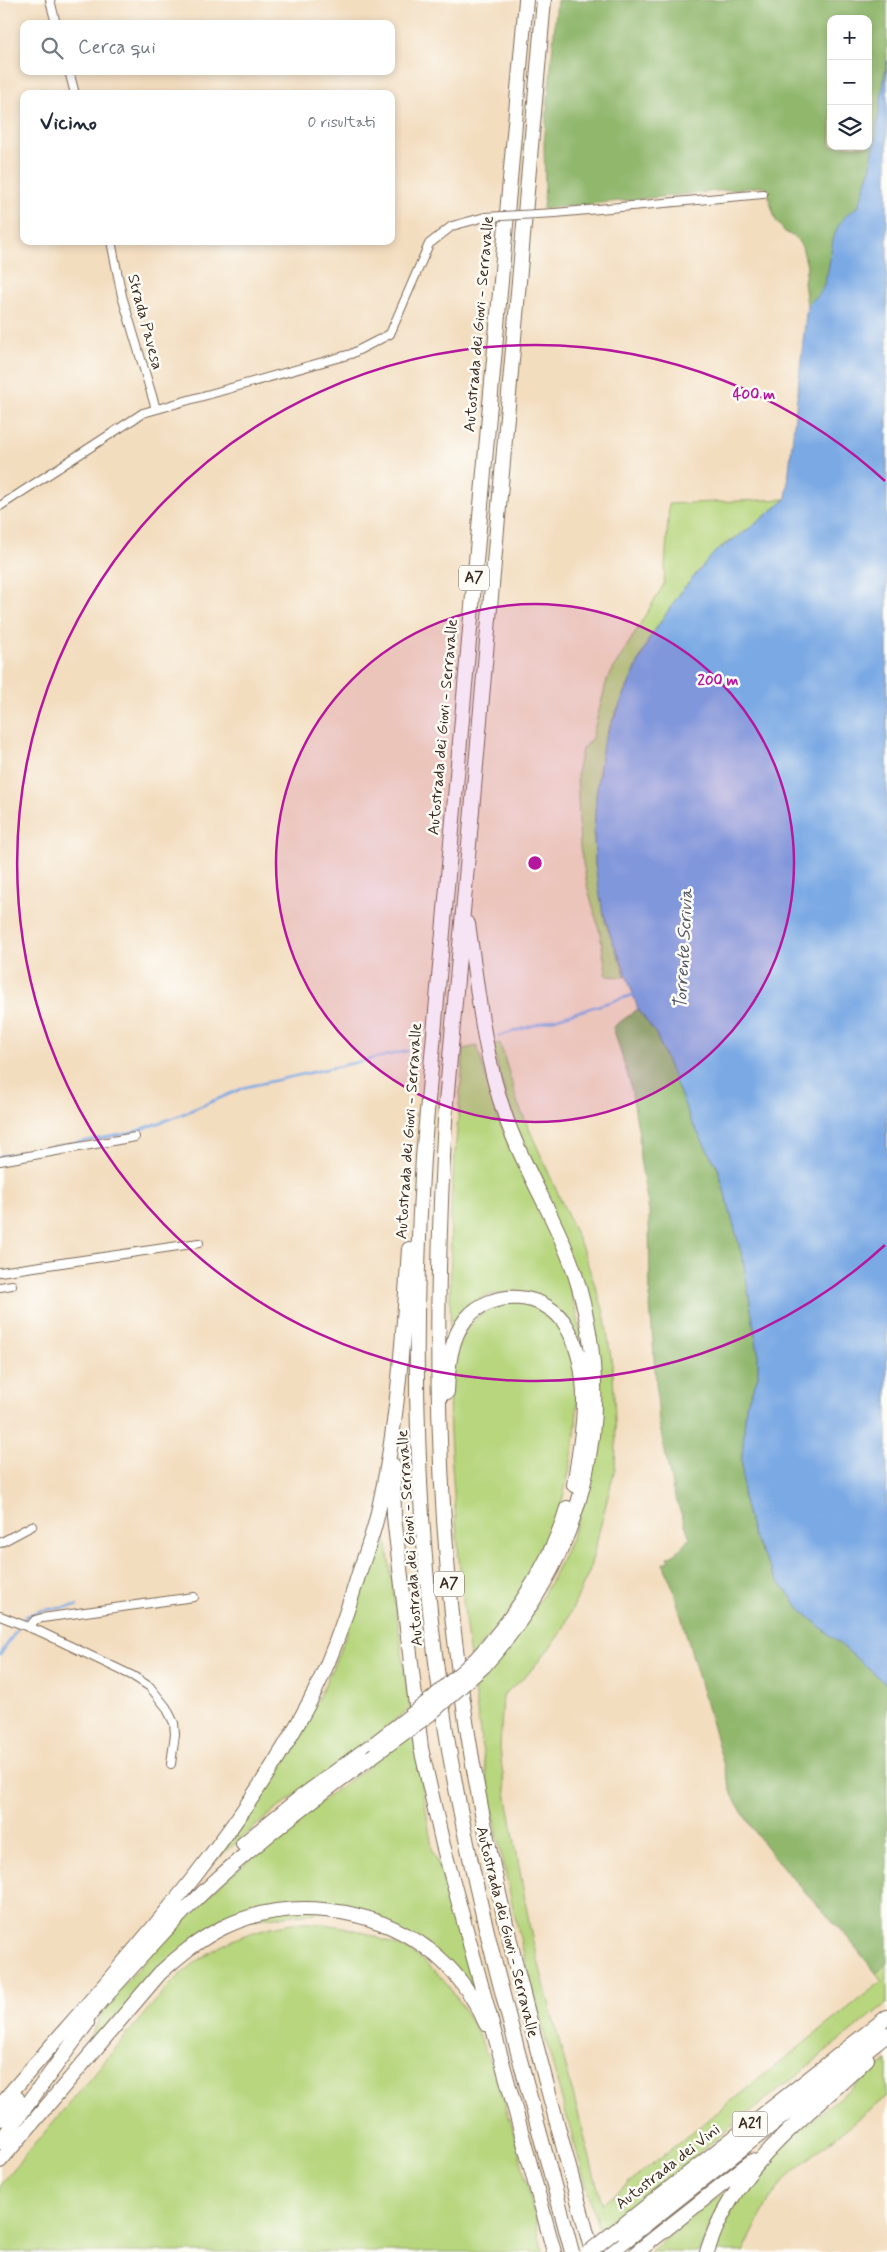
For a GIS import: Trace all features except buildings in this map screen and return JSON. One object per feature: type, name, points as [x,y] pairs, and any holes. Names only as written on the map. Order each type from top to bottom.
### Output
[{"type":"highway","name":"Autostrada dei Giovi - Serravalle","points":[[526,0],[423,1157],[417,1299],[420,1467],[430,1603],[445,1729],[463,1827],[494,1961],[572,2252]]},
{"type":"highway","name":"Autostrada dei Giovi - Serravalle","points":[[544,0],[440,1191],[437,1341],[442,1485],[451,1602],[466,1726],[484,1824],[512,1954],[590,2252]]},
{"type":"highway","points":[[0,2119],[160,1936],[214,1882],[434,1698],[480,1662],[528,1612],[562,1549],[582,1491],[590,1450],[594,1413],[591,1352],[584,1306],[563,1244],[518,1152],[494,1081],[485,1046],[465,901]]},
{"type":"highway","points":[[0,2105],[155,1925],[252,1798],[311,1700],[345,1617],[378,1513],[393,1432],[405,1311],[410,1228],[423,1157]]},
{"type":"highway","points":[[442,1485],[448,1369],[458,1332],[465,1320],[476,1309],[487,1302],[501,1298],[526,1298],[548,1307],[566,1326],[581,1366],[584,1392],[584,1424],[574,1485],[565,1516],[536,1580],[480,1662]]},
{"type":"highway","points":[[393,1432],[394,1517],[421,1748],[442,1845],[470,1939],[503,2070],[554,2252]]},
{"type":"highway","points":[[155,1925],[264,1826],[370,1752]]},
{"type":"highway","points":[[0,2161],[160,1973],[194,1944],[222,1928],[256,1915],[302,1909],[349,1913],[394,1928],[429,1949],[466,1989],[480,2009],[503,2070]]},
{"type":"highway","points":[[0,2142],[108,1994]]},
{"type":"highway","name":"Autostrada dei Vini","points":[[590,2252],[887,2016]]},
{"type":"highway","name":"Autostrada dei Vini","points":[[614,2249],[887,2034]]},
{"type":"highway","points":[[637,2252],[773,2144],[837,2088],[887,2040]]},
{"type":"highway","points":[[707,2252],[720,2219],[732,2198],[773,2144]]},
{"type":"street","points":[[50,0],[55,20]]},
{"type":"street","points":[[70,75],[74,90]]},
{"type":"street","points":[[0,506],[142,413],[351,354],[390,334],[429,244],[452,226],[485,217],[554,213],[763,194]]},
{"type":"street","name":"Strada Pavesa","points":[[112,245],[122,296],[156,409]]},
{"type":"street","points":[[0,1161],[135,1137]]},
{"type":"street","points":[[0,1272],[199,1243]]},
{"type":"street","points":[[0,1287],[12,1286]]},
{"type":"street","points":[[0,1543],[32,1526]]},
{"type":"street","points":[[29,1627],[36,1620],[42,1618],[194,1597]]},
{"type":"street","points":[[0,1616],[29,1627],[133,1676],[153,1690],[166,1707],[174,1723],[175,1734],[171,1764]]},
{"type":"green space","points":[[557,0],[887,0],[887,61],[882,103],[870,170],[858,208],[847,215],[840,224],[833,244],[826,279],[821,291],[807,305],[804,282],[807,266],[802,247],[796,238],[785,232],[776,221],[765,186],[543,209],[545,186],[544,144]]},
{"type":"green space","points":[[786,499],[750,528],[723,545],[683,589],[649,639],[608,730],[601,755],[596,797],[595,865],[605,921],[626,977],[607,976],[600,933],[588,889],[580,847],[577,773],[582,749],[592,738],[607,680],[664,584],[669,504]]},
{"type":"green space","points":[[638,1009],[656,1034],[691,1121],[718,1169],[743,1259],[758,1352],[758,1377],[746,1405],[742,1458],[743,1497],[753,1536],[773,1574],[802,1611],[887,1685],[887,1964],[876,1973],[847,1937],[766,1847],[742,1813],[732,1794],[673,1588],[663,1563],[670,1561],[668,1557],[677,1552],[690,1538],[673,1491],[659,1422],[650,1304],[649,1211],[630,1083],[613,1027]]},
{"type":"green space","points":[[500,1043],[518,1104],[582,1248],[604,1312],[613,1371],[615,1468],[589,1572],[563,1629],[526,1676],[503,1695],[500,1747],[502,1769],[531,1934],[602,2204],[882,1981],[876,1973],[887,1964],[887,2003],[599,2230],[543,2029],[510,1894],[496,1826],[474,1688],[507,1649],[536,1607],[561,1562],[580,1514],[590,1319],[512,1121],[492,1045]]},
{"type":"green space","points":[[477,1046],[497,1116],[512,1153],[561,1254],[578,1319],[584,1359],[576,1335],[531,1294],[516,1291],[485,1296],[470,1305],[459,1317],[450,1335],[451,1201],[464,1049]]},
{"type":"green space","points":[[518,1301],[549,1314],[565,1336],[574,1361],[577,1389],[573,1450],[561,1506],[541,1557],[516,1602],[500,1624],[470,1658],[460,1569],[451,1455],[449,1415],[451,1377],[460,1343],[475,1319],[494,1307]]},
{"type":"green space","points":[[383,1517],[410,1709],[264,1819],[211,1864],[255,1802],[311,1713],[347,1631],[367,1574]]},
{"type":"green space","points":[[414,1733],[432,1848],[449,1896],[475,1991],[452,1965],[347,1909],[221,1923],[79,2059],[107,2004],[161,1943],[226,1879],[344,1784]]},
{"type":"green space","points":[[292,1923],[313,1923],[344,1927],[374,1936],[409,1951],[438,1974],[462,2006],[483,2044],[499,2086],[525,2174],[543,2252],[0,2252],[0,2185],[164,1991],[193,1965],[222,1945],[254,1932]]},
{"type":"green space","points":[[887,2061],[887,2096],[793,2171],[769,2200],[743,2252],[713,2252],[726,2221],[742,2193],[762,2167],[809,2122]]},
{"type":"green space","points":[[728,2188],[730,2191],[713,2218],[699,2252],[650,2252]]},
{"type":"water","name":"Torrente Scrivia","points":[[887,61],[887,1685],[802,1611],[773,1574],[753,1536],[743,1497],[742,1458],[746,1405],[758,1377],[758,1352],[743,1259],[718,1168],[691,1121],[656,1034],[638,1009],[623,965],[610,935],[602,908],[595,865],[594,833],[596,797],[603,743],[649,639],[683,589],[715,552],[750,528],[786,499],[807,305],[821,291],[826,279],[835,233],[847,215],[858,207],[870,170]]},
{"type":"waterway","points":[[499,1036],[636,994]]},
{"type":"waterway","points":[[0,1156],[131,1133],[178,1116],[246,1087],[407,1051]]},
{"type":"waterway","points":[[0,1655],[26,1616],[43,1610],[77,1606]]}]
